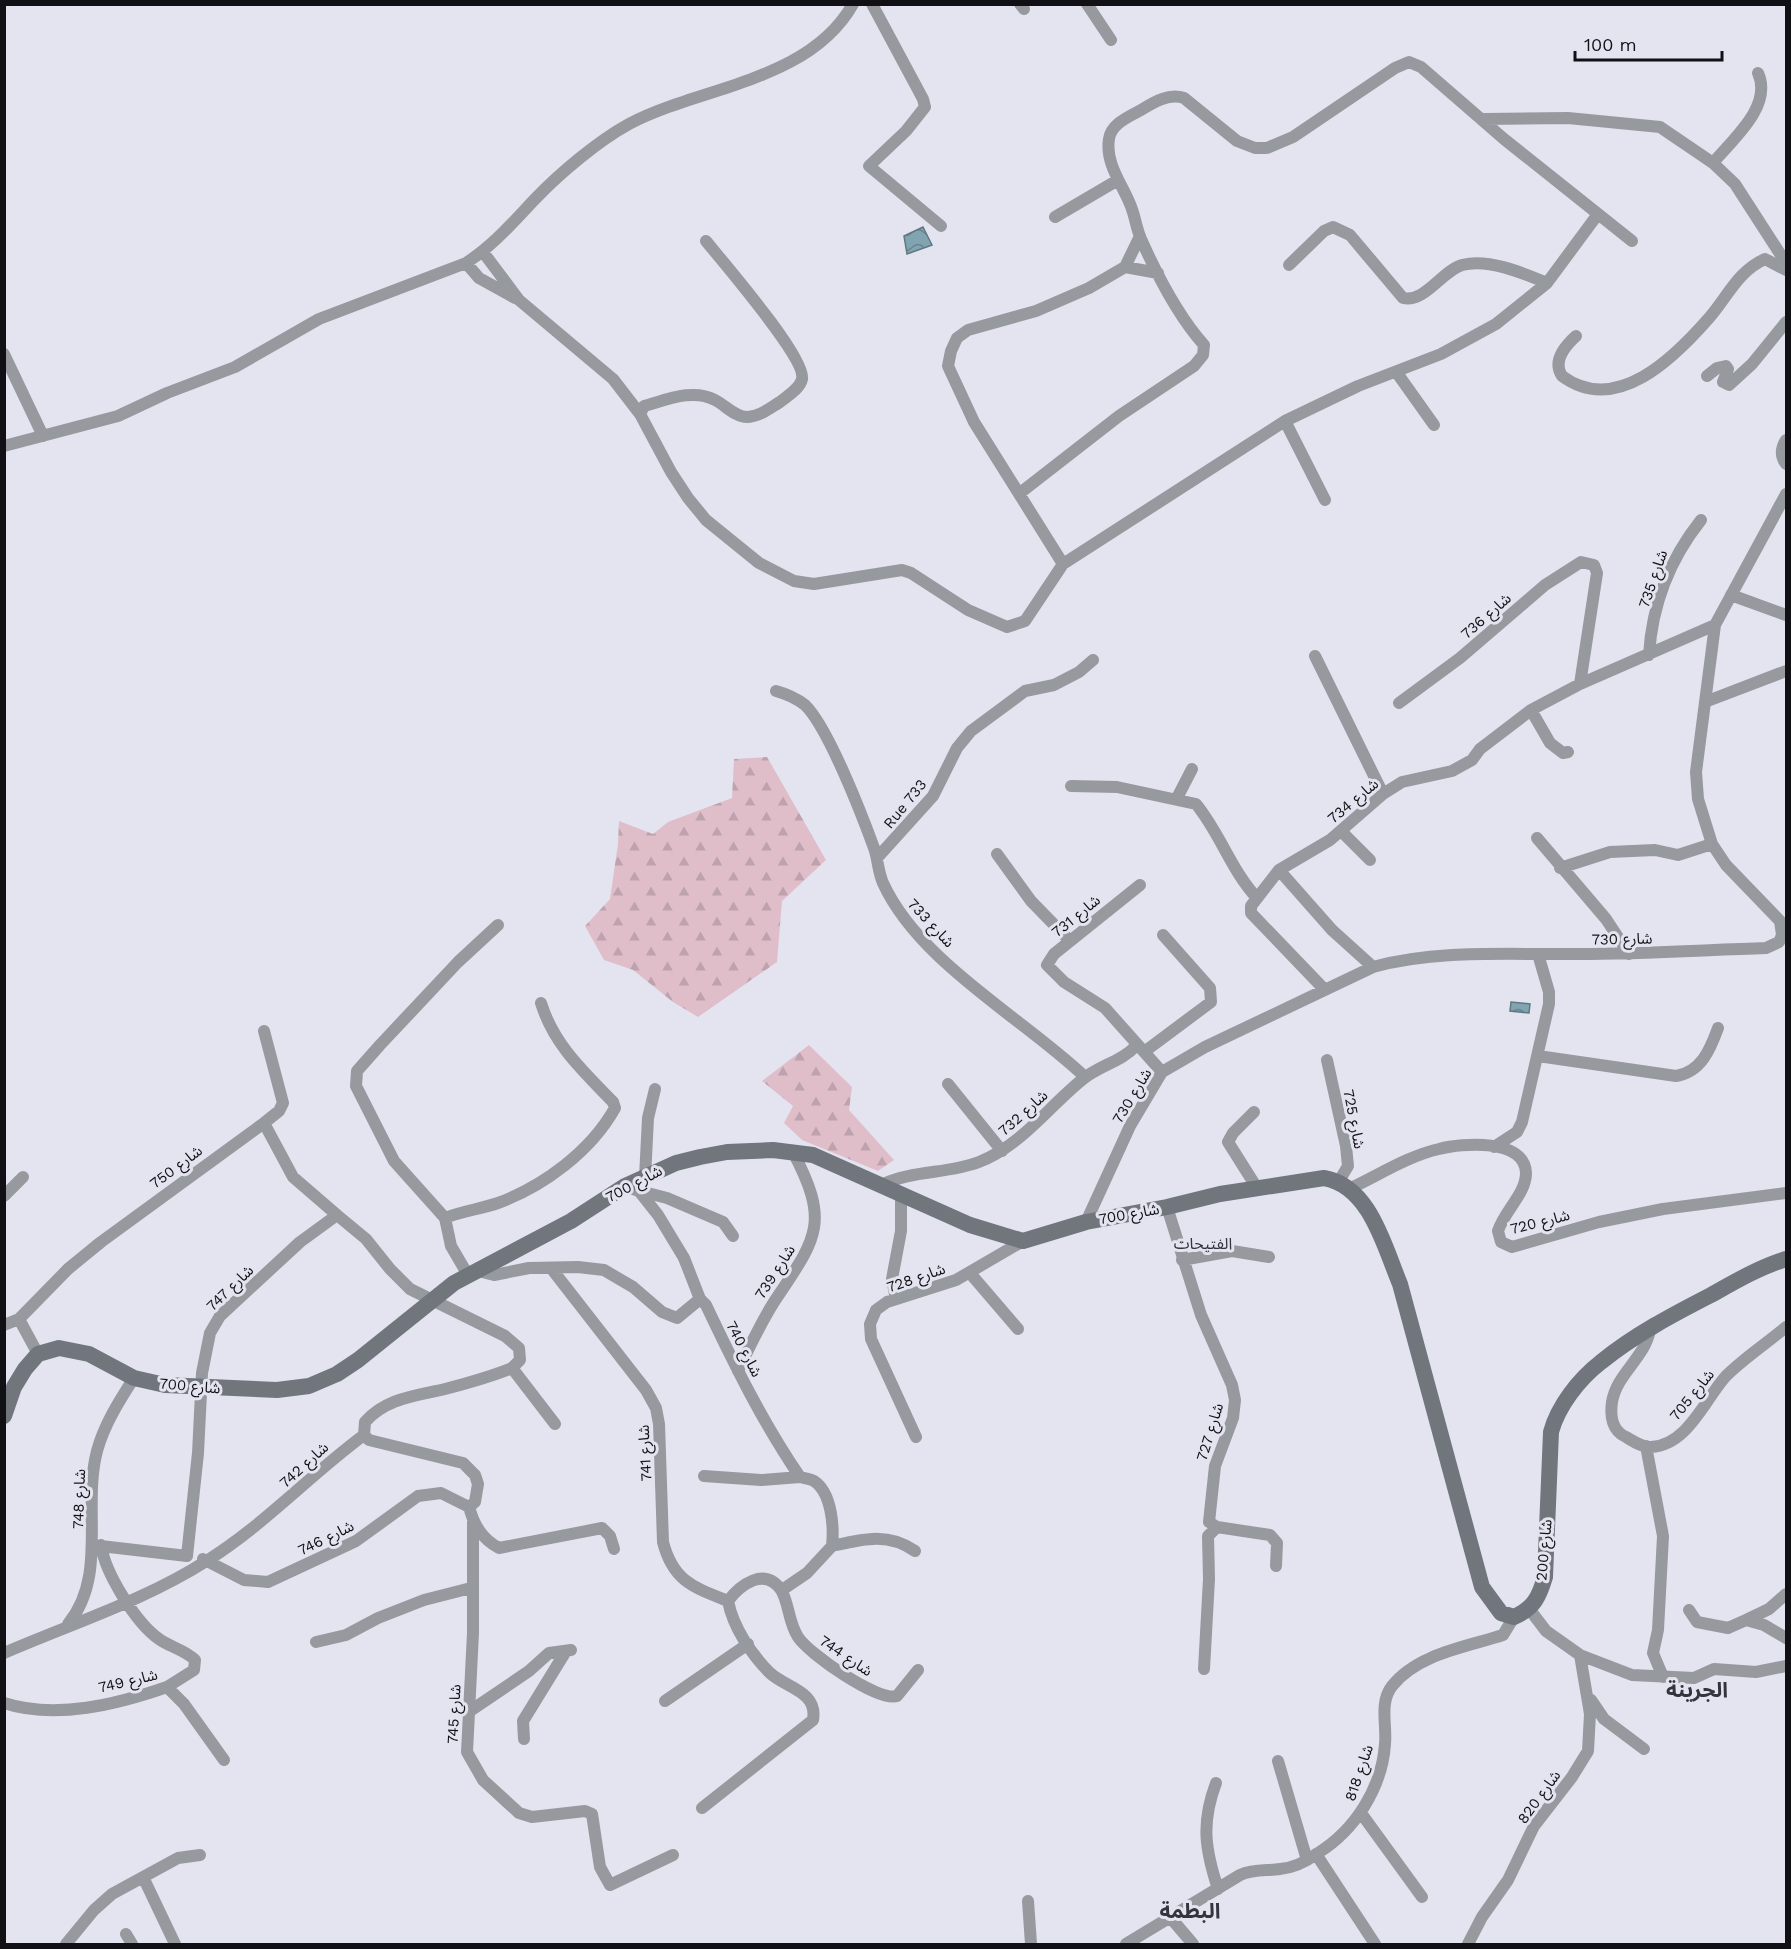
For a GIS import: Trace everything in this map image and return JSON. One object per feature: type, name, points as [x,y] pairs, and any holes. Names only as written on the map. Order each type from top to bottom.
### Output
[{"type":"main road","name":"شارع 700","points":[[38,1354],[58,1348],[89,1354],[134,1378],[165,1385],[201,1389],[277,1390],[309,1386],[337,1374],[358,1360],[433,1300],[473,1273],[676,1163],[727,1152],[773,1150],[822,1158],[970,1225],[1023,1241],[1086,1222],[1257,1188],[1324,1178],[1345,1184]]},
{"type":"main road","points":[[1345,1184],[1369,1212],[1400,1284],[1482,1587],[1501,1612],[1514,1617],[1530,1610]]},
{"type":"main road","name":"شارع 200","points":[[1530,1610],[1539,1597],[1545,1577],[1551,1432],[1554,1418],[1570,1394],[1600,1362],[1650,1330],[1767,1265],[1786,1259]]},
{"type":"main road","points":[[4,1416],[14,1387],[38,1354]]},
{"type":"street","points":[[4,446],[118,416],[167,393],[235,367],[319,320],[466,263],[483,252],[517,221],[537,197],[606,138],[651,114],[758,76],[794,58],[834,32],[853,4]]},
{"type":"street","points":[[872,4],[923,99],[925,107],[913,124],[869,166],[941,226]]},
{"type":"street","points":[[1088,4],[1111,40]]},
{"type":"street","points":[[1020,493],[1119,416],[1194,366],[1203,355],[1204,345],[1158,273],[1140,236],[1133,211],[1118,180],[1108,148],[1112,130],[1145,107],[1177,96],[1189,102],[1237,141],[1256,148],[1267,148],[1293,137],[1395,68],[1409,62],[1433,76],[1504,140],[1632,241]]},
{"type":"street","points":[[1713,163],[1760,101],[1763,82],[1758,73]]},
{"type":"street","points":[[1483,119],[1568,118],[1653,126],[1670,132],[1713,163],[1744,195],[1786,263]]},
{"type":"street","points":[[1504,140],[1520,120]]},
{"type":"street","points":[[1055,217],[1118,180]]},
{"type":"street","points":[[483,252],[519,300],[613,379],[640,414],[671,472],[706,520],[759,563],[794,581],[814,584],[838,582],[893,569],[902,570],[911,573],[968,610],[1007,627],[1024,621],[1064,564],[1285,421],[1358,386],[1398,373],[1441,354],[1488,328],[1547,283],[1598,214]]},
{"type":"street","points":[[1289,265],[1324,231],[1333,227],[1350,235],[1403,298],[1413,298],[1448,273],[1466,264],[1515,271],[1547,283]]},
{"type":"street","points":[[1064,564],[974,422],[948,366],[957,338],[968,330],[1036,311],[1125,267],[1140,236]]},
{"type":"street","points":[[640,414],[644,406],[658,404],[680,396],[701,394],[741,416],[750,417],[781,401],[802,381],[802,372],[792,351],[706,241]]},
{"type":"street","points":[[1576,336],[1561,354],[1558,364],[1562,376],[1592,390],[1623,387],[1644,376],[1695,333],[1743,272],[1765,259],[1786,270]]},
{"type":"street","points":[[466,263],[496,290],[519,300]]},
{"type":"street","points":[[1125,267],[1158,273]]},
{"type":"street","points":[[1707,376],[1717,368],[1728,366],[1723,382],[1729,385],[1752,364],[1786,322]]},
{"type":"street","points":[[4,354],[43,436]]},
{"type":"street","points":[[1398,373],[1434,425]]},
{"type":"street","points":[[648,427],[649,417],[658,404]]},
{"type":"street","points":[[1285,421],[1325,500]]},
{"type":"street","points":[[1786,440],[1782,447],[1782,459],[1786,464]]},
{"type":"street","name":"شارع 730","points":[[1086,1222],[1130,1126],[1162,1072],[1205,1047],[1373,967],[1399,960],[1440,957],[1629,954],[1766,948],[1783,941],[1780,921],[1726,864],[1712,844],[1698,799],[1696,772],[1715,625],[1786,494]]},
{"type":"street","name":"شارع 735","points":[[1649,655],[1666,576],[1679,549],[1701,520]]},
{"type":"street","name":"شارع 736","points":[[1399,703],[1467,653],[1545,585],[1581,562],[1594,565],[1596,580],[1580,684]]},
{"type":"street","points":[[1731,595],[1786,615]]},
{"type":"street","name":"شارع 734","points":[[1257,898],[1279,870],[1341,831],[1383,794],[1402,782],[1452,771],[1472,760],[1480,749],[1531,710],[1580,684],[1715,625]]},
{"type":"street","points":[[1315,656],[1383,794]]},
{"type":"street","name":"Rue 733","points":[[877,858],[928,803],[943,781],[961,741],[985,719],[1025,691],[1054,685],[1079,672],[1093,660]]},
{"type":"street","points":[[1705,702],[1786,671]]},
{"type":"street","name":"شارع 733","points":[[776,691],[797,699],[816,720],[845,776],[877,858],[882,880],[896,909],[908,924],[959,972],[1086,1077]]},
{"type":"street","points":[[1531,710],[1550,742],[1563,753],[1568,752]]},
{"type":"street","points":[[1177,798],[1191,769]]},
{"type":"street","points":[[1071,786],[1117,786],[1196,804],[1234,869],[1257,898],[1251,906],[1254,919],[1324,989]]},
{"type":"street","points":[[1341,831],[1370,860]]},
{"type":"street","points":[[1537,838],[1560,868],[1606,919],[1629,954]]},
{"type":"street","points":[[1560,868],[1610,852],[1655,850],[1678,855],[1712,844]]},
{"type":"street","points":[[997,855],[1031,901],[1070,941]]},
{"type":"street","points":[[1279,870],[1332,930],[1373,967]]},
{"type":"street","name":"شارع 731","points":[[1140,885],[1048,960],[1050,970],[1098,1002],[1162,1072]]},
{"type":"street","points":[[498,925],[458,962],[356,1075],[356,1086],[394,1161],[445,1218],[452,1246],[473,1273],[504,1275],[529,1268],[604,1270],[626,1282],[671,1317],[683,1316],[700,1299]]},
{"type":"street","name":"شارع 732","points":[[881,1185],[906,1176],[976,1163],[1002,1151],[1032,1127],[1086,1077],[1126,1057],[1211,1002],[1210,988],[1163,935]]},
{"type":"street","points":[[1494,1147],[1517,1132],[1522,1122],[1538,1056],[1549,1004],[1549,992],[1538,954]]},
{"type":"street","points":[[445,1218],[496,1204],[538,1184],[589,1142],[615,1108],[613,1102],[562,1049],[547,1023],[541,1003]]},
{"type":"street","points":[[1538,1056],[1676,1076],[1696,1068],[1713,1042],[1718,1028]]},
{"type":"street","name":"شارع 750","points":[[4,1325],[20,1319],[68,1269],[101,1242],[279,1111],[283,1103],[264,1031]]},
{"type":"street","name":"شارع 725","points":[[1327,1060],[1346,1146],[1348,1166],[1345,1184]]},
{"type":"street","points":[[948,1084],[1002,1151]]},
{"type":"street","points":[[655,1089],[636,1185],[723,1222],[733,1236]]},
{"type":"street","points":[[1254,1112],[1233,1133],[1228,1142],[1257,1188]]},
{"type":"street","points":[[264,1123],[293,1177],[360,1233],[410,1289],[505,1336],[521,1353],[520,1360],[512,1368],[555,1424]]},
{"type":"street","name":"شارع 720","points":[[1345,1184],[1439,1149],[1494,1147],[1514,1152],[1525,1166],[1524,1183],[1498,1231],[1502,1242],[1512,1247],[1599,1222],[1653,1211],[1786,1193]]},
{"type":"street","name":"شارع 739","points":[[738,1371],[765,1317],[804,1259],[815,1230],[815,1201],[793,1152]]},
{"type":"street","points":[[4,1196],[23,1177]]},
{"type":"street","name":"شارع 740","points":[[636,1185],[658,1215],[684,1258],[700,1299],[706,1305],[738,1371],[800,1477],[814,1481],[826,1496],[833,1536],[832,1546]]},
{"type":"street","points":[[896,1299],[892,1279],[901,1231],[901,1195]]},
{"type":"street","name":"شارع 727","points":[[1167,1207],[1182,1260],[1235,1400],[1233,1418],[1215,1466],[1209,1522],[1217,1527]]},
{"type":"street","name":"شارع 747","points":[[188,1556],[206,1342],[216,1322],[300,1242],[337,1215]]},
{"type":"street","name":"شارع 728","points":[[916,1437],[872,1339],[870,1324],[876,1310],[896,1299],[925,1291],[970,1273],[1023,1241]]},
{"type":"street","points":[[1182,1260],[1232,1251],[1269,1257]]},
{"type":"street","name":"شارع 741","points":[[551,1268],[636,1377],[656,1408],[659,1424],[663,1542],[667,1559],[685,1582],[728,1600]]},
{"type":"street","points":[[970,1273],[1018,1329]]},
{"type":"street","points":[[20,1319],[38,1354]]},
{"type":"street","name":"شارع 705","points":[[1646,1446],[1665,1444],[1685,1429],[1726,1376],[1786,1327]]},
{"type":"street","points":[[1650,1330],[1646,1347],[1625,1372],[1612,1403],[1615,1430],[1646,1446],[1663,1536],[1658,1630],[1653,1653],[1663,1677]]},
{"type":"street","name":"شارع 742","points":[[4,1653],[67,1625],[130,1603],[208,1560],[255,1528],[319,1470],[364,1435],[365,1422],[379,1409],[393,1402],[512,1368]]},
{"type":"street","name":"شارع 748","points":[[67,1625],[80,1609],[86,1595],[97,1545],[93,1479],[97,1452],[111,1414],[134,1378]]},
{"type":"street","points":[[364,1435],[369,1440],[463,1463],[470,1467],[478,1484],[475,1502],[470,1507],[473,1521],[488,1543],[499,1548],[602,1528],[610,1536],[614,1549]]},
{"type":"street","points":[[704,1476],[761,1480],[800,1477]]},
{"type":"street","name":"شارع 746","points":[[188,1556],[208,1560],[244,1580],[268,1582],[356,1541],[418,1496],[441,1493],[470,1507]]},
{"type":"street","name":"شارع 745","points":[[473,1521],[471,1588],[473,1633],[470,1711],[465,1744],[471,1762],[483,1780],[510,1806],[525,1815],[585,1811],[592,1814],[600,1867],[610,1885],[673,1855]]},
{"type":"street","points":[[1204,1669],[1209,1578],[1208,1536],[1217,1527],[1270,1535],[1277,1543],[1276,1566]]},
{"type":"street","points":[[702,1808],[813,1720],[809,1699],[801,1691],[771,1674],[748,1644],[735,1622],[728,1600],[746,1584],[761,1578],[774,1583],[782,1590],[815,1565],[832,1546],[880,1538],[905,1544],[915,1551]]},
{"type":"street","points":[[167,1687],[194,1670],[195,1660],[160,1640],[144,1627],[113,1580],[97,1545],[188,1556]]},
{"type":"street","points":[[316,1642],[346,1635],[378,1618],[424,1600],[471,1588]]},
{"type":"street","name":"شارع 744","points":[[782,1590],[789,1620],[802,1643],[864,1687],[891,1698],[904,1691],[918,1670]]},
{"type":"street","points":[[1689,1610],[1697,1622],[1728,1628],[1769,1609],[1786,1594]]},
{"type":"street","points":[[1530,1610],[1546,1631],[1580,1655],[1632,1675],[1694,1678],[1714,1669],[1756,1672],[1786,1666]]},
{"type":"street","name":"شارع 818","points":[[1126,1944],[1251,1871],[1286,1868],[1312,1857],[1361,1813],[1383,1758],[1385,1704],[1392,1686],[1415,1667],[1439,1654],[1503,1635],[1514,1617]]},
{"type":"street","points":[[1746,1620],[1764,1625],[1786,1638]]},
{"type":"street","points":[[665,1701],[748,1644]]},
{"type":"street","points":[[470,1711],[529,1671],[549,1653],[568,1651],[523,1721],[524,1739]]},
{"type":"street","name":"شارع 820","points":[[1468,1944],[1482,1917],[1508,1880],[1534,1826],[1585,1757],[1590,1740],[1588,1690],[1580,1655]]},
{"type":"street","name":"شارع 749","points":[[4,1703],[40,1710],[70,1709],[131,1698],[167,1687],[184,1704],[224,1760]]},
{"type":"street","points":[[1588,1690],[1591,1701],[1604,1719],[1644,1749]]},
{"type":"street","points":[[1278,1761],[1312,1857],[1375,1944]]},
{"type":"street","points":[[1216,1783],[1207,1806],[1206,1847],[1218,1889]]},
{"type":"street","points":[[1361,1813],[1422,1897]]},
{"type":"street","points":[[66,1944],[103,1900],[178,1858],[200,1855]]},
{"type":"street","points":[[144,1879],[175,1944]]},
{"type":"street","points":[[1028,1901],[1031,1944]]},
{"type":"street","points":[[1170,1917],[1193,1944]]},
{"type":"green space","points":[[767,757],[826,860],[782,901],[777,962],[698,1017],[673,1002],[633,970],[604,960],[585,926],[610,899],[619,821],[653,834],[668,822],[732,798],[734,759]]},
{"type":"green space","points":[[809,1045],[852,1087],[849,1110],[894,1160],[878,1171],[802,1140],[784,1123],[793,1106],[762,1081]]},
{"type":"water","points":[[923,227],[932,245],[907,254],[904,236]]},
{"type":"water","points":[[1511,1002],[1530,1004],[1529,1013],[1510,1011]]},
{"type":"district","name":"الفتيحات","points":[[1203,1243]]},
{"type":"district","name":"الجرينة","points":[[1697,1690]]},
{"type":"district","name":"البطمة","points":[[1190,1911]]}]
